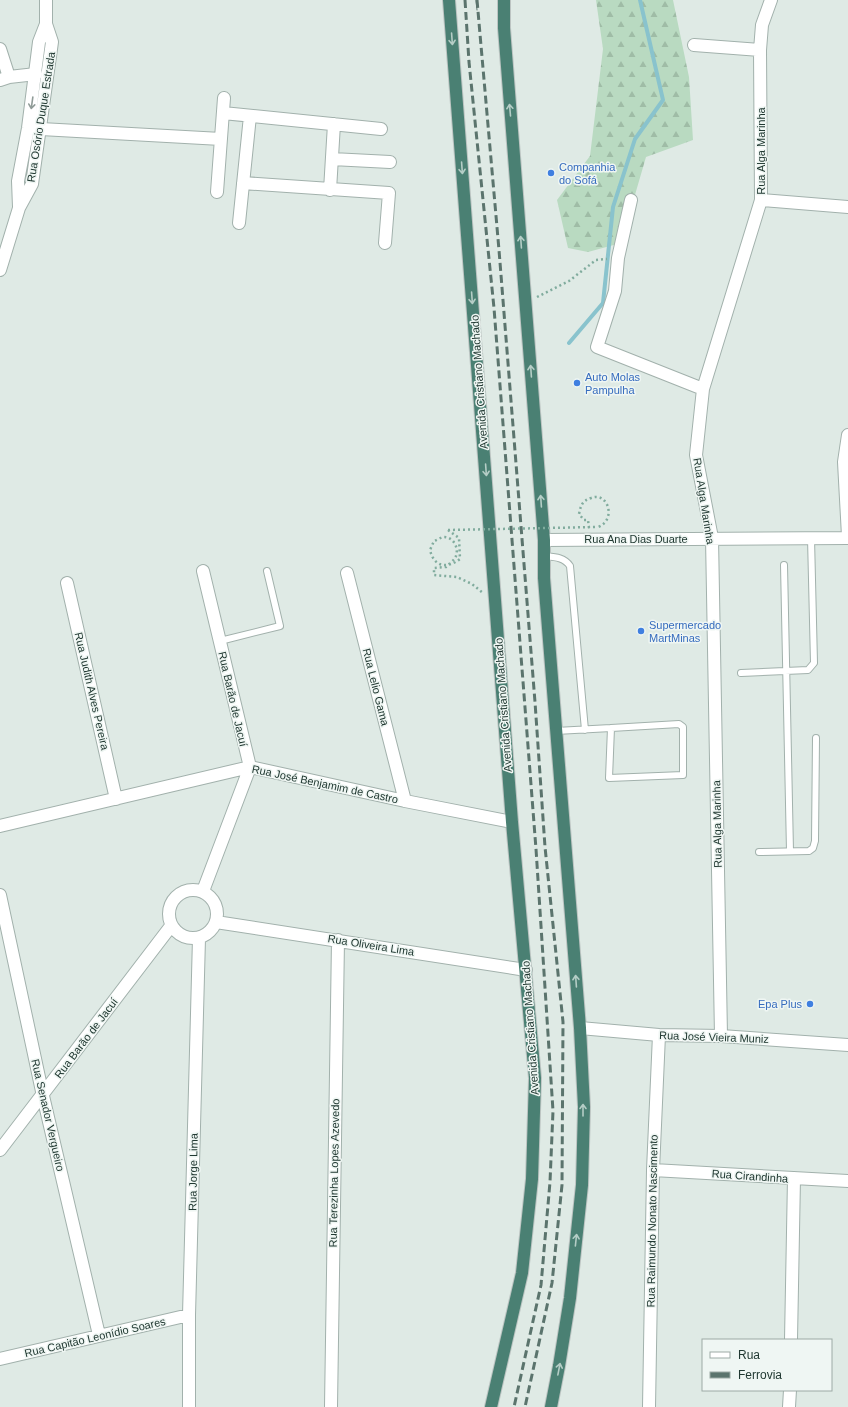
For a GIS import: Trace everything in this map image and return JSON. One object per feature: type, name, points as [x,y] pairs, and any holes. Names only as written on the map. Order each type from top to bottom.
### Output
[{"type":"highway","name":"Avenida Cristiano Machado","points":[[449,0],[512,822],[535,1078],[532,1179],[522,1273],[491,1407]]},
{"type":"highway","points":[[497,0],[504,28]]},
{"type":"highway","points":[[504,0],[504,28],[544,540],[544,578],[580,1028],[584,1107],[582,1185],[570,1298],[551,1407]]},
{"type":"street","name":"Rua Osório Duque Estrada","points":[[0,270],[20,208],[32,184],[52,42],[46,24],[46,0]]},
{"type":"street","name":"Rua Alga Marinha","points":[[721,1036],[712,538],[696,455],[703,389],[761,200],[760,50],[762,25],[771,0]]},
{"type":"street","name":"Rua Osório Duque Estrada","points":[[20,208],[18,181],[28,128],[39,42],[46,24]]},
{"type":"street","points":[[694,45],[760,50]]},
{"type":"street","points":[[0,49],[5,78],[36,74]]},
{"type":"street","points":[[217,192],[224,98]]},
{"type":"street","points":[[223,113],[381,129]]},
{"type":"street","points":[[239,223],[250,116]]},
{"type":"street","points":[[330,190],[334,124]]},
{"type":"street","points":[[41,128],[221,139]]},
{"type":"street","points":[[332,159],[390,162]]},
{"type":"street","points":[[243,183],[389,193],[385,243]]},
{"type":"street","points":[[631,200],[618,258],[615,291],[597,347],[703,389]]},
{"type":"street","points":[[761,200],[848,207]]},
{"type":"street","points":[[848,435],[844,462],[848,537]]},
{"type":"street","name":"Rua Ana Dias Duarte","points":[[544,540],[848,537]]},
{"type":"street","name":"Rua Barão de Jacuí","points":[[203,571],[250,767]]},
{"type":"street","name":"Rua Lelio Gama","points":[[347,573],[405,801]]},
{"type":"street","name":"Rua Judith Alves Pereira","points":[[67,583],[116,798]]},
{"type":"street","points":[[203,891],[250,767]]},
{"type":"street","name":"Rua José Benjamim de Castro","points":[[0,826],[250,767],[405,801],[512,822]]},
{"type":"street","points":[[195,889],[203,891],[214,901],[216,907],[216,922],[210,932],[199,938],[183,936],[176,932],[171,926],[168,911],[170,904],[180,893],[187,890],[195,889]]},
{"type":"street","name":"Rua Senador Vergueiro","points":[[0,895],[43,1096],[99,1335]]},
{"type":"street","name":"Rua Oliveira Lima","points":[[216,922],[526,970]]},
{"type":"street","name":"Rua Barão de Jacuí","points":[[0,1150],[43,1096],[171,926]]},
{"type":"street","name":"Rua Jorge Lima","points":[[189,1407],[189,1315],[199,938]]},
{"type":"street","name":"Rua Terezinha Lopes Azevedo","points":[[329,1406],[338,940]]},
{"type":"street","name":"Rua José Vieira Muniz","points":[[580,1028],[659,1035],[721,1036],[848,1045]]},
{"type":"street","name":"Rua Raimundo Nonato Nascimento","points":[[649,1407],[653,1170],[659,1035]]},
{"type":"street","name":"Rua Cirandinha","points":[[653,1170],[848,1181]]},
{"type":"street","points":[[791,1339],[794,1178]]},
{"type":"street","name":"Rua Capitão Leonídio Soares","points":[[0,1359],[189,1315]]},
{"type":"street","points":[[789,1407],[790,1391]]},
{"type":"lane","points":[[741,672],[808,670],[814,662],[811,538]]},
{"type":"lane","points":[[544,556],[567,561],[570,566],[585,730]]},
{"type":"lane","points":[[784,564],[790,851]]},
{"type":"lane","points":[[220,641],[280,626],[267,571]]},
{"type":"lane","points":[[556,731],[680,724],[683,727],[683,775],[609,778],[611,728]]},
{"type":"lane","points":[[759,852],[809,851],[813,848],[816,841],[816,738]]},
{"type":"path","points":[[525,302],[569,281],[596,260],[611,258]]},
{"type":"path","points":[[496,601],[472,584],[457,577],[434,575],[434,568],[446,567],[449,564],[455,558],[457,550],[454,542],[447,538],[443,537],[434,542],[430,550],[432,559],[436,562],[449,564],[453,564],[460,559],[459,538],[448,530],[596,527],[605,523],[609,516],[606,502],[600,498],[594,497],[584,500],[579,514],[584,520],[588,520]]},
{"type":"green space","points":[[596,0],[673,0],[689,77],[693,140],[646,157],[621,243],[588,252],[568,248],[557,200],[590,156],[603,49]]},
{"type":"waterway","points":[[569,343],[603,303],[613,207],[635,139],[663,100],[640,0]]},
{"type":"tram line","points":[[476,0],[477,10]]},
{"type":"railway","points":[[465,0],[469,62],[494,308],[536,849],[553,1111],[550,1182],[541,1285],[514,1407]]},
{"type":"railway","points":[[477,0],[499,250],[545,847],[563,1022],[562,1185],[552,1283],[525,1407]]},
{"type":"place","name":"Companhia do Sofá","points":[[551,173]]},
{"type":"place","name":"Auto Molas Pampulha","points":[[577,383]]},
{"type":"place","name":"Supermercado MartMinas","points":[[641,631]]},
{"type":"place","name":"Epa Plus","points":[[810,1004]]}]
